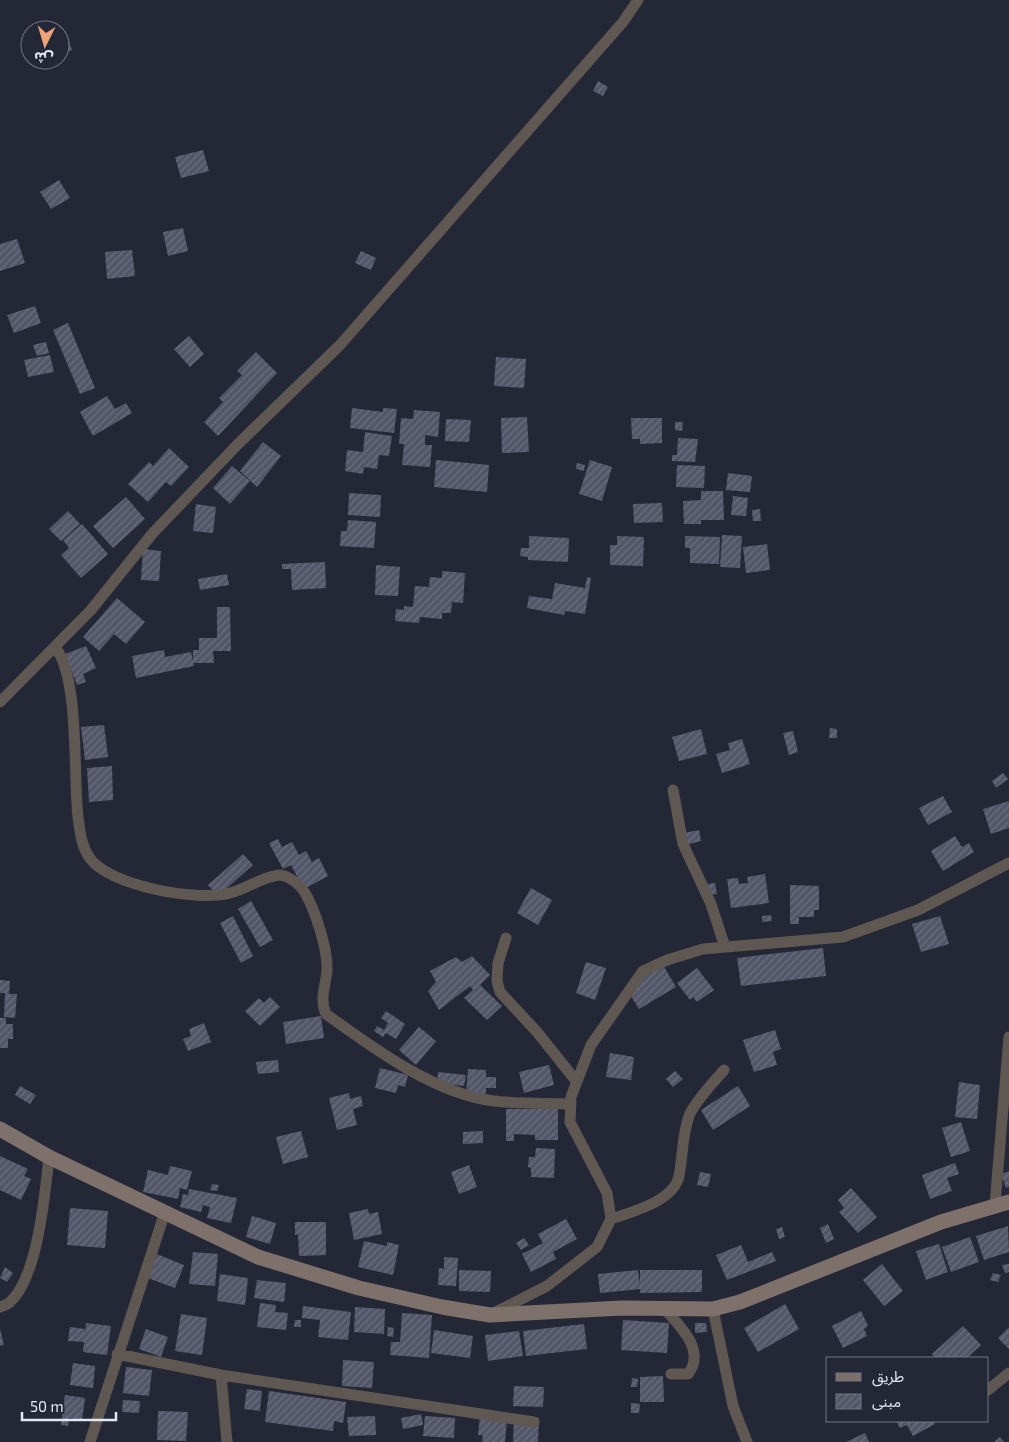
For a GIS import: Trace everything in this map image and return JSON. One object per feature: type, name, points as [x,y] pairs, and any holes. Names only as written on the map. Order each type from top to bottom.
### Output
[{"type":"main road","points":[[0,1129],[49,1157],[258,1257],[359,1288],[442,1307],[490,1314],[663,1307],[713,1310],[740,1302],[941,1222],[1002,1203]]},
{"type":"street","points":[[0,702],[91,610],[152,534],[238,444],[340,345],[623,22],[638,0]]},
{"type":"street","points":[[55,648],[64,663],[70,695],[77,804],[82,841],[89,858],[106,873],[164,892],[214,896],[232,893],[268,877],[282,875],[298,884],[312,904],[327,969],[322,1006],[326,1014],[387,1058],[457,1092],[493,1101],[571,1104]]},
{"type":"street","points":[[673,790],[683,844],[712,904],[726,947]]},
{"type":"street","points":[[490,1314],[547,1286],[598,1247],[611,1219],[607,1192],[570,1122],[571,1104],[591,1045],[643,971],[667,960],[703,949],[843,937],[918,910],[1009,863]]},
{"type":"street","points":[[506,938],[498,963],[497,981],[500,992],[538,1032],[577,1082]]},
{"type":"street","points":[[1002,1203],[1009,1037]]},
{"type":"street","points":[[611,1219],[647,1206],[671,1192],[679,1178],[683,1144],[690,1114],[724,1070]]},
{"type":"street","points":[[0,1307],[10,1302],[26,1278],[42,1215],[49,1157]]},
{"type":"street","points":[[90,1442],[117,1354],[165,1212]]},
{"type":"street","points":[[663,1307],[688,1334],[693,1346],[692,1369],[688,1374],[671,1374]]},
{"type":"street","points":[[713,1310],[733,1406],[747,1442]]},
{"type":"street","points":[[117,1354],[221,1375],[534,1422]]},
{"type":"street","points":[[989,1389],[1009,1373]]},
{"type":"street","points":[[221,1375],[227,1442]]},
{"type":"building","points":[[598,81],[608,87],[603,96],[593,91]]},
{"type":"building","points":[[203,150],[209,171],[181,178],[175,157]]},
{"type":"building","points":[[59,180],[70,198],[51,209],[40,192]]},
{"type":"building","points":[[183,228],[188,251],[168,256],[163,232]]},
{"type":"building","points":[[17,239],[25,263],[0,271],[0,244]]},
{"type":"building","points":[[132,250],[135,276],[107,279],[105,252]]},
{"type":"building","points":[[361,251],[376,258],[371,270],[355,263]]},
{"type":"building","points":[[35,306],[41,323],[14,333],[7,315]]},
{"type":"building","points":[[68,323],[95,388],[80,394],[53,330]]},
{"type":"building","points":[[189,336],[204,354],[190,367],[174,349]]},
{"type":"building","points":[[46,342],[49,353],[37,356],[33,345]]},
{"type":"building","points":[[256,352],[277,373],[218,436],[204,422],[223,402],[219,398],[242,375],[237,371]]},
{"type":"building","points":[[50,355],[54,372],[28,377],[24,360]]},
{"type":"building","points":[[496,357],[526,359],[524,388],[494,386]]},
{"type":"building","points":[[107,396],[115,409],[126,403],[132,413],[93,436],[80,412]]},
{"type":"building","points":[[352,408],[383,412],[383,408],[397,409],[394,433],[350,428]]},
{"type":"building","points":[[414,410],[440,412],[438,437],[425,435],[425,445],[432,445],[430,467],[402,465],[404,444],[399,444],[401,418],[413,419]]},
{"type":"building","points":[[527,417],[529,452],[502,453],[501,418]]},
{"type":"building","points":[[631,418],[662,418],[662,443],[640,444],[640,439],[632,439]]},
{"type":"building","points":[[446,419],[471,420],[469,442],[445,441]]},
{"type":"building","points":[[675,422],[683,422],[682,431],[675,430]]},
{"type":"building","points":[[365,432],[392,436],[389,456],[379,455],[377,469],[364,467],[363,474],[345,471],[347,450],[363,452]]},
{"type":"building","points":[[678,438],[698,439],[695,462],[672,461],[672,455],[677,455]]},
{"type":"building","points":[[263,442],[281,456],[257,487],[240,471]]},
{"type":"building","points":[[169,448],[189,467],[171,486],[166,482],[148,502],[128,484],[149,462],[153,466]]},
{"type":"building","points":[[436,460],[489,465],[487,492],[434,487]]},
{"type":"building","points":[[590,460],[612,467],[602,501],[579,494]]},
{"type":"building","points":[[577,463],[585,465],[584,471],[576,469]]},
{"type":"building","points":[[677,465],[705,466],[704,488],[676,487]]},
{"type":"building","points":[[232,466],[250,481],[230,504],[213,488]]},
{"type":"building","points":[[728,473],[752,476],[750,492],[726,490]]},
{"type":"building","points":[[701,491],[723,491],[724,520],[701,520],[701,524],[684,524],[683,501],[701,500]]},
{"type":"building","points":[[349,493],[381,495],[380,517],[348,515]]},
{"type":"building","points":[[733,496],[748,498],[746,516],[731,515]]},
{"type":"building","points":[[126,497],[145,519],[113,548],[93,526]]},
{"type":"building","points":[[662,503],[663,522],[634,523],[633,504]]},
{"type":"building","points":[[196,504],[216,507],[213,533],[193,531]]},
{"type":"building","points":[[760,509],[761,521],[753,521],[752,510]]},
{"type":"building","points":[[68,511],[80,524],[61,541],[49,529]]},
{"type":"building","points":[[348,520],[376,522],[374,548],[340,546],[341,531],[347,531]]},
{"type":"building","points":[[82,524],[108,554],[81,578],[61,555],[69,548],[63,540]]},
{"type":"building","points":[[722,535],[742,536],[740,568],[720,567]]},
{"type":"building","points":[[529,536],[569,538],[568,562],[528,560],[528,557],[520,556],[521,548],[529,548]]},
{"type":"building","points":[[617,536],[644,537],[643,566],[610,565],[610,545],[617,545]]},
{"type":"building","points":[[685,536],[720,537],[719,564],[690,563],[690,548],[685,548]]},
{"type":"building","points":[[767,544],[770,570],[746,573],[743,547]]},
{"type":"building","points":[[143,549],[161,551],[159,581],[141,580]]},
{"type":"building","points":[[325,562],[326,588],[292,590],[291,569],[282,569],[282,564]]},
{"type":"building","points":[[376,565],[400,567],[398,596],[375,595]]},
{"type":"building","points":[[442,571],[465,573],[463,603],[452,602],[451,613],[442,613],[442,619],[420,617],[419,623],[395,621],[396,609],[404,610],[404,606],[413,607],[415,586],[429,587],[430,577],[442,578]]},
{"type":"building","points":[[227,574],[229,585],[200,590],[198,579]]},
{"type":"building","points":[[587,577],[591,578],[585,614],[565,611],[564,615],[527,608],[529,596],[552,599],[555,583],[585,588]]},
{"type":"building","points":[[117,598],[145,622],[126,644],[114,634],[99,651],[83,637]]},
{"type":"building","points":[[217,607],[230,607],[231,651],[213,651],[214,663],[193,663],[193,650],[199,650],[199,638],[217,638]]},
{"type":"building","points":[[86,646],[96,668],[83,674],[86,682],[77,685],[65,654]]},
{"type":"building","points":[[164,650],[165,657],[191,652],[194,666],[136,678],[132,656]]},
{"type":"building","points":[[104,725],[108,757],[85,760],[81,727]]},
{"type":"building","points":[[830,728],[837,729],[837,738],[829,738]]},
{"type":"building","points":[[701,729],[707,754],[679,761],[672,737]]},
{"type":"building","points":[[793,731],[798,752],[789,755],[783,733]]},
{"type":"building","points":[[742,739],[750,764],[722,773],[716,754],[730,750],[728,743]]},
{"type":"building","points":[[112,766],[113,800],[89,802],[87,768]]},
{"type":"building","points":[[1003,773],[1008,779],[996,788],[992,781]]},
{"type":"building","points":[[943,796],[952,812],[928,825],[919,808]]},
{"type":"building","points":[[1009,801],[1009,828],[991,834],[983,809]]},
{"type":"building","points":[[699,830],[701,841],[686,845],[684,833]]},
{"type":"building","points":[[955,836],[962,847],[969,843],[974,852],[943,871],[931,851]]},
{"type":"building","points":[[278,839],[282,847],[292,842],[299,855],[306,851],[312,862],[319,858],[328,876],[304,889],[291,865],[283,869],[269,843]]},
{"type":"building","points":[[243,854],[253,865],[218,896],[208,885]]},
{"type":"building","points":[[765,874],[769,903],[731,908],[727,879],[738,878],[739,884],[748,883],[747,877]]},
{"type":"building","points":[[715,883],[717,894],[709,895],[708,884]]},
{"type":"building","points":[[790,885],[819,886],[819,910],[814,910],[814,917],[799,917],[799,924],[790,924]]},
{"type":"building","points":[[531,888],[552,900],[538,925],[517,913]]},
{"type":"building","points":[[251,901],[273,940],[260,947],[238,909]]},
{"type":"building","points":[[771,915],[772,921],[762,922],[762,916]]},
{"type":"building","points":[[233,916],[253,956],[241,963],[220,923]]},
{"type":"building","points":[[940,916],[949,944],[921,952],[912,924]]},
{"type":"building","points":[[823,948],[826,976],[741,986],[737,958]]},
{"type":"building","points":[[472,956],[490,975],[480,985],[502,1006],[487,1020],[464,998],[473,990],[470,986],[439,1010],[428,991],[436,982],[430,971],[456,957],[462,962]]},
{"type":"building","points":[[586,962],[606,968],[595,1000],[576,993]]},
{"type":"building","points":[[663,965],[676,987],[639,1009],[626,988]]},
{"type":"building","points":[[697,968],[714,990],[697,1002],[693,997],[690,1000],[677,983]]},
{"type":"building","points":[[0,980],[10,981],[9,994],[17,994],[15,1018],[4,1017],[5,993],[0,993]]},
{"type":"building","points":[[270,997],[280,1007],[260,1026],[245,1011],[259,998],[264,1003]]},
{"type":"building","points":[[386,1011],[405,1024],[396,1039],[386,1033],[383,1037],[374,1031],[377,1026],[384,1030],[388,1023],[381,1018]]},
{"type":"building","points":[[321,1016],[324,1038],[286,1044],[283,1022]]},
{"type":"building","points":[[0,1018],[6,1018],[6,1024],[13,1024],[13,1039],[8,1039],[8,1048],[0,1048]]},
{"type":"building","points":[[204,1023],[211,1042],[188,1051],[183,1039],[191,1036],[189,1029]]},
{"type":"building","points":[[419,1027],[436,1041],[416,1065],[399,1050]]},
{"type":"building","points":[[775,1030],[781,1049],[773,1052],[777,1065],[754,1072],[743,1040]]},
{"type":"building","points":[[610,1053],[634,1057],[631,1080],[606,1077]]},
{"type":"building","points":[[278,1060],[279,1072],[258,1074],[256,1062]]},
{"type":"building","points":[[549,1065],[554,1085],[524,1093],[519,1072]]},
{"type":"building","points":[[380,1068],[408,1075],[405,1087],[398,1085],[396,1093],[375,1088]]},
{"type":"building","points":[[468,1069],[486,1070],[486,1077],[496,1077],[496,1088],[486,1088],[486,1095],[466,1094]]},
{"type":"building","points":[[675,1071],[683,1079],[673,1087],[666,1079]]},
{"type":"building","points":[[438,1072],[466,1075],[464,1086],[437,1083]]},
{"type":"building","points":[[959,1082],[980,1085],[977,1119],[955,1117]]},
{"type":"building","points":[[20,1086],[36,1095],[30,1104],[15,1095]]},
{"type":"building","points":[[738,1086],[750,1106],[713,1130],[701,1110]]},
{"type":"building","points":[[349,1093],[350,1099],[361,1096],[363,1106],[353,1109],[357,1125],[337,1130],[329,1098]]},
{"type":"building","points":[[506,1109],[558,1109],[558,1140],[535,1140],[535,1135],[514,1134],[514,1141],[506,1141]]},
{"type":"building","points":[[961,1122],[970,1151],[951,1157],[942,1128]]},
{"type":"building","points":[[301,1131],[308,1157],[283,1164],[276,1137]]},
{"type":"building","points":[[483,1131],[483,1143],[463,1144],[463,1132]]},
{"type":"building","points":[[536,1148],[555,1149],[554,1178],[531,1177],[531,1168],[528,1167],[529,1157],[535,1157]]},
{"type":"building","points":[[0,1156],[28,1169],[24,1176],[31,1179],[21,1200],[0,1190]]},
{"type":"building","points":[[955,1163],[959,1174],[947,1178],[952,1191],[930,1199],[922,1175]]},
{"type":"building","points":[[469,1165],[477,1187],[459,1194],[451,1172]]},
{"type":"building","points":[[170,1166],[192,1171],[187,1190],[180,1188],[178,1199],[143,1192],[148,1170],[168,1175]]},
{"type":"building","points":[[1009,1171],[1009,1187],[1006,1188],[1001,1174]]},
{"type":"building","points":[[700,1172],[711,1174],[708,1187],[697,1185]]},
{"type":"building","points":[[212,1184],[219,1185],[217,1191],[210,1190]]},
{"type":"building","points":[[851,1188],[877,1217],[858,1233],[839,1212],[844,1208],[838,1200]]},
{"type":"building","points":[[189,1189],[237,1198],[231,1223],[207,1218],[210,1207],[203,1205],[201,1212],[180,1207],[183,1194],[188,1195]]},
{"type":"building","points":[[70,1208],[108,1211],[105,1248],[67,1245]]},
{"type":"building","points":[[368,1209],[369,1214],[378,1212],[382,1234],[354,1240],[349,1213]]},
{"type":"building","points":[[252,1216],[276,1223],[270,1244],[246,1237]]},
{"type":"building","points":[[566,1219],[577,1239],[553,1252],[556,1259],[531,1272],[522,1254],[543,1243],[538,1234]]},
{"type":"building","points":[[295,1222],[326,1222],[326,1255],[299,1256],[298,1234],[295,1235]]},
{"type":"building","points":[[828,1224],[834,1239],[826,1243],[820,1228]]},
{"type":"building","points":[[1008,1226],[1009,1252],[984,1260],[976,1236]]},
{"type":"building","points":[[782,1227],[785,1237],[779,1239],[776,1229]]},
{"type":"building","points":[[970,1237],[979,1262],[951,1272],[942,1247]]},
{"type":"building","points":[[524,1238],[529,1245],[521,1250],[516,1243]]},
{"type":"building","points":[[364,1241],[387,1246],[387,1242],[399,1245],[393,1275],[358,1267]]},
{"type":"building","points":[[939,1244],[948,1272],[926,1280],[916,1251]]},
{"type":"building","points":[[741,1245],[748,1262],[772,1252],[776,1261],[727,1280],[716,1255]]},
{"type":"building","points":[[193,1252],[218,1254],[215,1286],[189,1284]]},
{"type":"building","points":[[154,1253],[184,1265],[175,1288],[145,1277]]},
{"type":"building","points":[[444,1257],[458,1258],[456,1286],[438,1285],[439,1268],[444,1269]]},
{"type":"building","points":[[882,1264],[903,1291],[884,1306],[863,1280]]},
{"type":"building","points":[[1009,1264],[1009,1272],[1005,1273],[1002,1265]]},
{"type":"building","points":[[5,1267],[13,1273],[7,1282],[0,1278]]},
{"type":"building","points":[[459,1270],[491,1271],[490,1292],[459,1291]]},
{"type":"building","points":[[638,1270],[640,1285],[640,1270],[702,1270],[702,1292],[640,1293],[640,1289],[600,1293],[598,1274]]},
{"type":"building","points":[[993,1273],[1001,1275],[998,1282],[990,1280]]},
{"type":"building","points":[[220,1274],[248,1278],[245,1305],[217,1301]]},
{"type":"building","points":[[257,1280],[286,1283],[284,1302],[254,1298]]},
{"type":"building","points":[[260,1303],[276,1305],[275,1312],[288,1313],[286,1330],[257,1327]]},
{"type":"building","points":[[785,1304],[799,1329],[758,1352],[744,1328]]},
{"type":"building","points":[[303,1306],[351,1312],[348,1340],[318,1337],[320,1320],[302,1318]]},
{"type":"building","points":[[355,1307],[385,1309],[384,1334],[354,1332]]},
{"type":"building","points":[[861,1311],[868,1326],[864,1329],[867,1336],[843,1348],[832,1326]]},
{"type":"building","points":[[402,1313],[432,1315],[429,1358],[390,1355],[391,1342],[400,1342]]},
{"type":"building","points":[[181,1314],[207,1318],[202,1355],[175,1351]]},
{"type":"building","points":[[295,1320],[301,1320],[301,1327],[294,1327]]},
{"type":"building","points":[[623,1320],[669,1323],[667,1353],[621,1350]]},
{"type":"building","points":[[86,1323],[111,1326],[107,1355],[83,1352],[84,1342],[68,1341],[70,1327],[85,1329],[85,1335]]},
{"type":"building","points":[[695,1323],[706,1323],[707,1332],[695,1333]]},
{"type":"building","points":[[584,1324],[587,1349],[526,1356],[523,1331]]},
{"type":"building","points":[[963,1326],[981,1345],[968,1357],[934,1357],[932,1354]]},
{"type":"building","points":[[388,1327],[394,1328],[393,1337],[387,1336]]},
{"type":"building","points":[[1009,1327],[1009,1349],[998,1338]]},
{"type":"building","points":[[0,1329],[4,1345],[0,1346]]},
{"type":"building","points":[[146,1329],[168,1337],[161,1357],[139,1349]]},
{"type":"building","points":[[434,1330],[473,1336],[470,1358],[431,1353]]},
{"type":"building","points":[[519,1331],[523,1356],[488,1361],[485,1335]]},
{"type":"building","points":[[343,1360],[374,1362],[372,1388],[342,1386]]},
{"type":"building","points":[[73,1363],[95,1366],[93,1388],[70,1385]]},
{"type":"building","points":[[126,1367],[152,1370],[149,1396],[123,1393]]},
{"type":"building","points":[[663,1376],[664,1402],[640,1402],[640,1377]]},
{"type":"building","points":[[632,1378],[638,1379],[637,1387],[631,1387]]},
{"type":"building","points":[[514,1386],[544,1387],[543,1407],[513,1406]]},
{"type":"building","points":[[247,1389],[262,1391],[260,1411],[244,1409]]},
{"type":"building","points":[[269,1391],[346,1402],[343,1423],[334,1421],[333,1431],[265,1422]]},
{"type":"building","points":[[65,1395],[85,1398],[82,1420],[69,1418],[68,1426],[61,1425]]},
{"type":"building","points":[[123,1400],[140,1401],[139,1413],[122,1412]]},
{"type":"building","points":[[631,1403],[640,1404],[639,1413],[631,1413]]},
{"type":"building","points":[[158,1411],[188,1412],[186,1441],[157,1440]]},
{"type":"building","points":[[421,1414],[423,1425],[403,1429],[401,1418]]},
{"type":"building","points":[[375,1416],[376,1435],[349,1436],[347,1417]]},
{"type":"building","points":[[425,1416],[455,1418],[454,1438],[423,1436]]},
{"type":"building","points":[[480,1416],[507,1419],[505,1442],[482,1442],[483,1435],[478,1435]]},
{"type":"building","points":[[514,1417],[539,1418],[538,1442],[513,1442]]},
{"type":"building","points":[[897,1422],[934,1422],[935,1424],[913,1436],[907,1425],[900,1428]]},
{"type":"building","points":[[865,1433],[869,1442],[846,1442]]},
{"type":"building","points":[[1000,1437],[1004,1442],[994,1442]]}]
